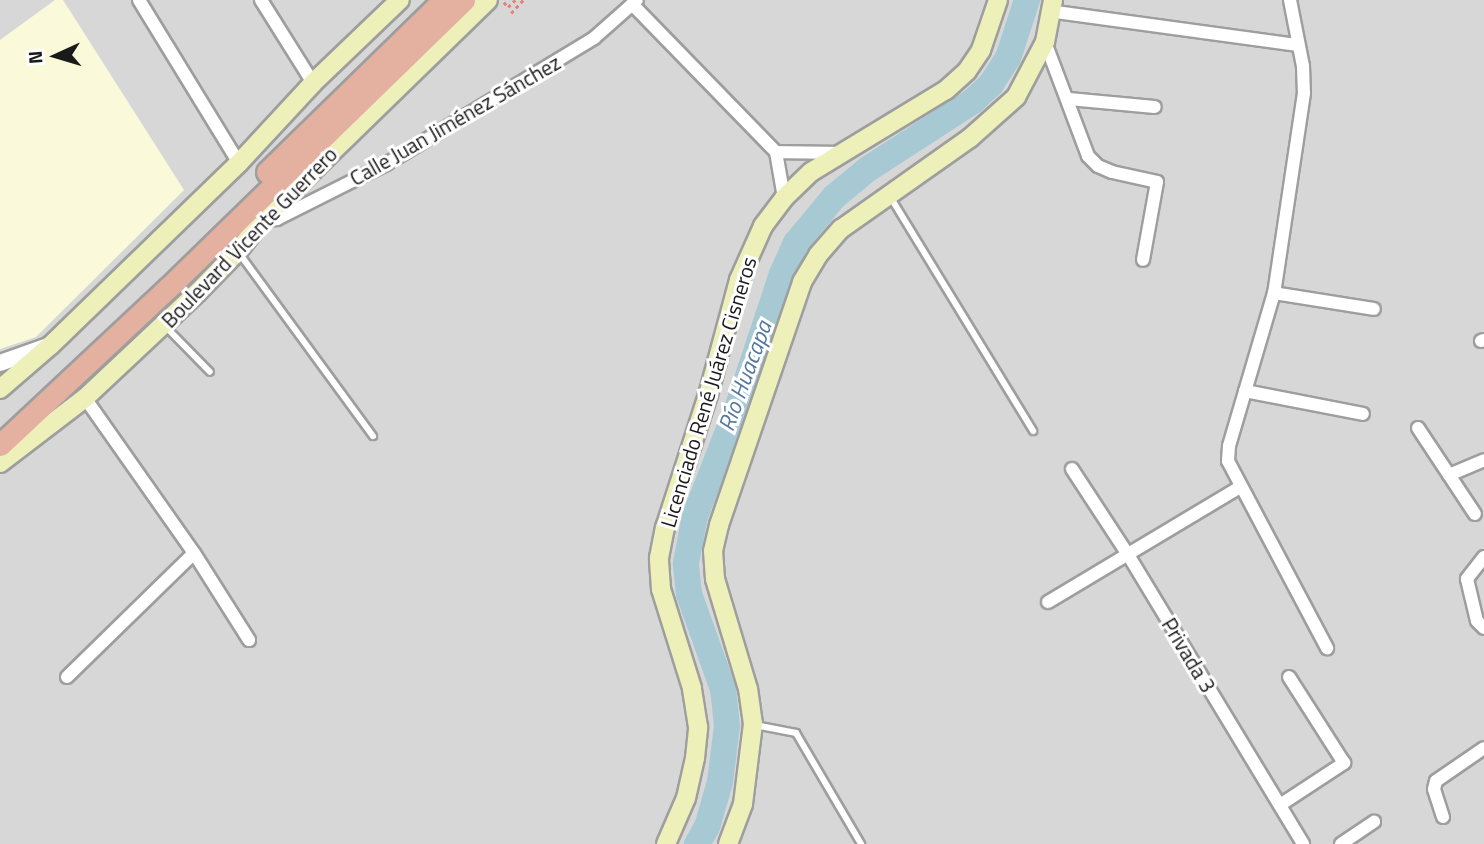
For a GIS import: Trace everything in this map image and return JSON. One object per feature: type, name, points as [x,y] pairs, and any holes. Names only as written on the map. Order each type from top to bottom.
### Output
[{"type":"highway","name":"Boulevard Vicente Guerrero","points":[[0,426],[168,270],[443,0]]},
{"type":"highway","name":"Boulevard Vicente Guerrero","points":[[2,456],[55,394],[169,288],[464,0]]},
{"type":"main road","points":[[0,388],[51,345],[239,163],[313,83],[400,0]]},
{"type":"main road","name":"Boulevard Vicente Guerrero","points":[[2,456],[85,398],[163,325],[238,251],[262,220],[488,0]]},
{"type":"main road","name":"Licenciado René Juárez Cisneros","points":[[666,844],[686,798],[695,758],[698,727],[692,688],[661,589],[659,558],[665,528],[708,395],[739,280],[763,226],[784,198],[811,172],[946,90],[967,71],[981,50],[998,0]]},
{"type":"main road","points":[[731,842],[743,804],[753,724],[748,689],[715,579],[713,551],[719,525],[802,282],[818,255],[841,229],[996,118],[1016,97],[1045,41],[1051,5]]},
{"type":"street","points":[[139,0],[239,163]]},
{"type":"street","points":[[261,0],[313,83]]},
{"type":"street","points":[[1290,0],[1303,66],[1304,93],[1274,293],[1228,461],[1326,648]]},
{"type":"street","points":[[634,2],[776,152],[784,198]]},
{"type":"street","name":"Calle Juan Jiménez Sánchez","points":[[262,220],[277,219],[386,164],[594,38],[634,2]]},
{"type":"street","points":[[1051,5],[1298,45]]},
{"type":"street","points":[[1045,41],[1069,99],[1088,156],[1098,166],[1157,182],[1143,260]]},
{"type":"street","points":[[1069,99],[1155,107]]},
{"type":"street","points":[[776,152],[839,153]]},
{"type":"street","points":[[1274,293],[1374,310]]},
{"type":"street","points":[[0,363],[51,345]]},
{"type":"street","points":[[1245,391],[1363,414]]},
{"type":"street","points":[[85,398],[194,553],[249,640]]},
{"type":"street","points":[[1418,428],[1475,514]]},
{"type":"street","points":[[1448,475],[1484,460]]},
{"type":"street","name":"Privada 3","points":[[1072,469],[1127,553],[1303,844]]},
{"type":"street","points":[[1048,602],[1240,487]]},
{"type":"street","points":[[67,677],[194,553]]},
{"type":"street","points":[[1484,557],[1467,579],[1477,621],[1484,628]]},
{"type":"street","points":[[1280,805],[1344,764],[1289,677]]},
{"type":"street","points":[[1443,817],[1434,789],[1436,781],[1484,748]]},
{"type":"street","points":[[1341,844],[1374,822]]},
{"type":"lane","points":[[888,193],[1033,430]]},
{"type":"lane","points":[[238,251],[373,436]]},
{"type":"lane","points":[[163,325],[210,372]]},
{"type":"lane","points":[[753,724],[796,733],[861,844]]},
{"type":"path","points":[[508,7],[515,0]]},
{"type":"path","points":[[511,13],[523,0]]},
{"type":"shaded area","points":[[0,0],[1484,0],[1484,844],[0,844]]},
{"type":"shaded area","points":[[55,0],[63,0],[184,190],[36,337],[0,349],[0,40]]},
{"type":"waterway","name":"Río Huacapa","points":[[697,844],[707,827],[720,782],[727,726],[723,689],[689,594],[686,563],[695,516],[739,403],[782,274],[796,243],[834,197],[868,169],[973,101],[991,84],[1008,58],[1027,0]]}]
